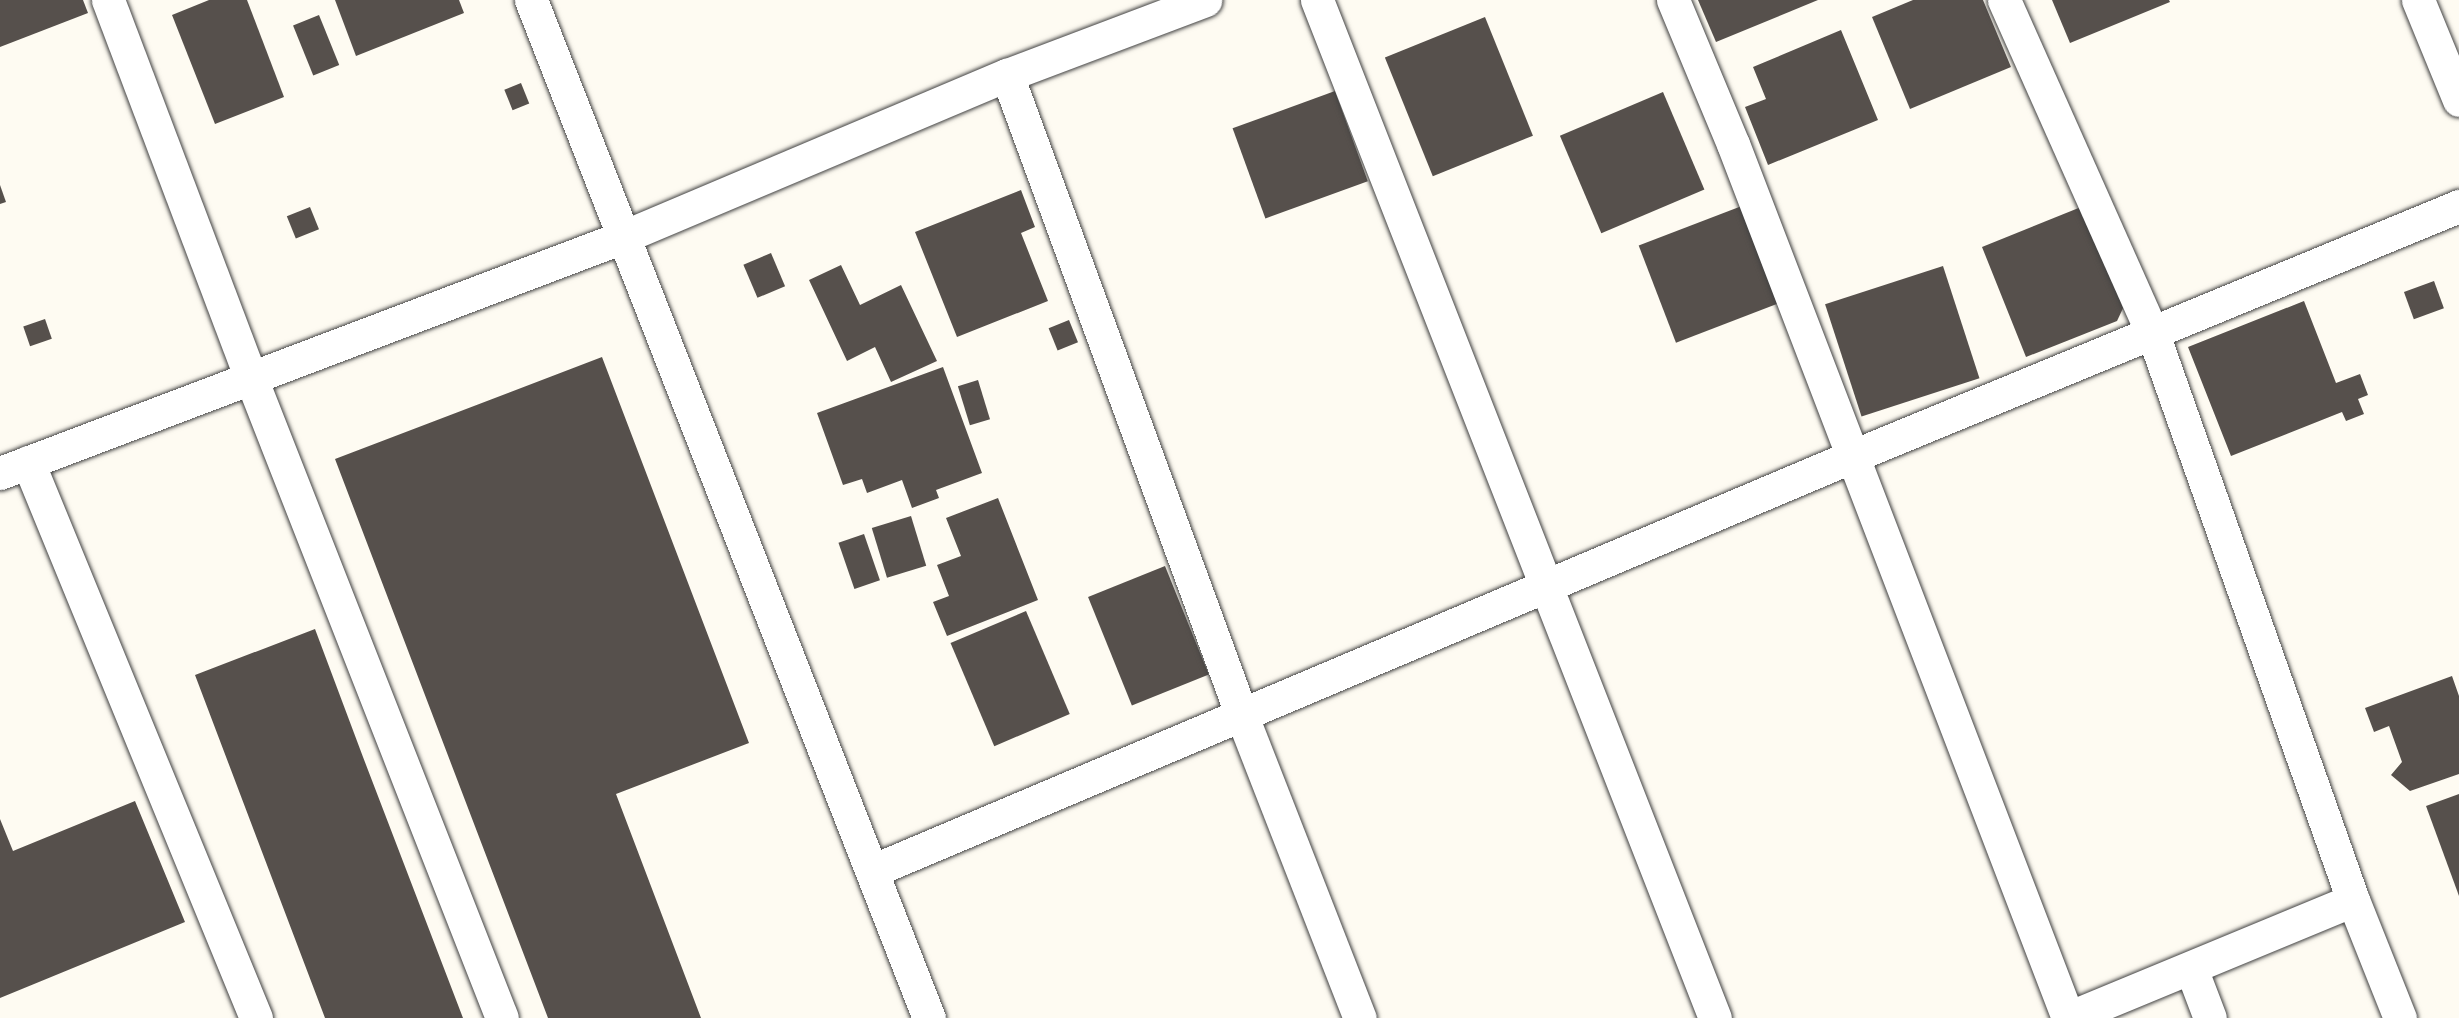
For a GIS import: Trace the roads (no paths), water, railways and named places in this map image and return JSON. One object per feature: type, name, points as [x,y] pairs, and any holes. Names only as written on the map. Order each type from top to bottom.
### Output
[{"type":"street","points":[[108,0],[251,378],[502,1018]]},
{"type":"street","points":[[531,0],[930,1018]]},
{"type":"street","points":[[256,1018],[14,468],[623,237],[1007,75],[1205,0]]},
{"type":"street","points":[[1317,0],[1715,1018]]},
{"type":"street","points":[[1673,0],[1733,144],[2068,1018],[2353,900]]},
{"type":"street","points":[[2004,0],[2153,334],[2353,900],[2400,1018]]},
{"type":"street","points":[[2418,0],[2459,100]]},
{"type":"street","points":[[1007,75],[1242,716],[1359,1018]]},
{"type":"street","points":[[872,871],[1547,588],[1853,456],[2459,206]]},
{"type":"street","points":[[2191,968],[2210,1018]]}]
